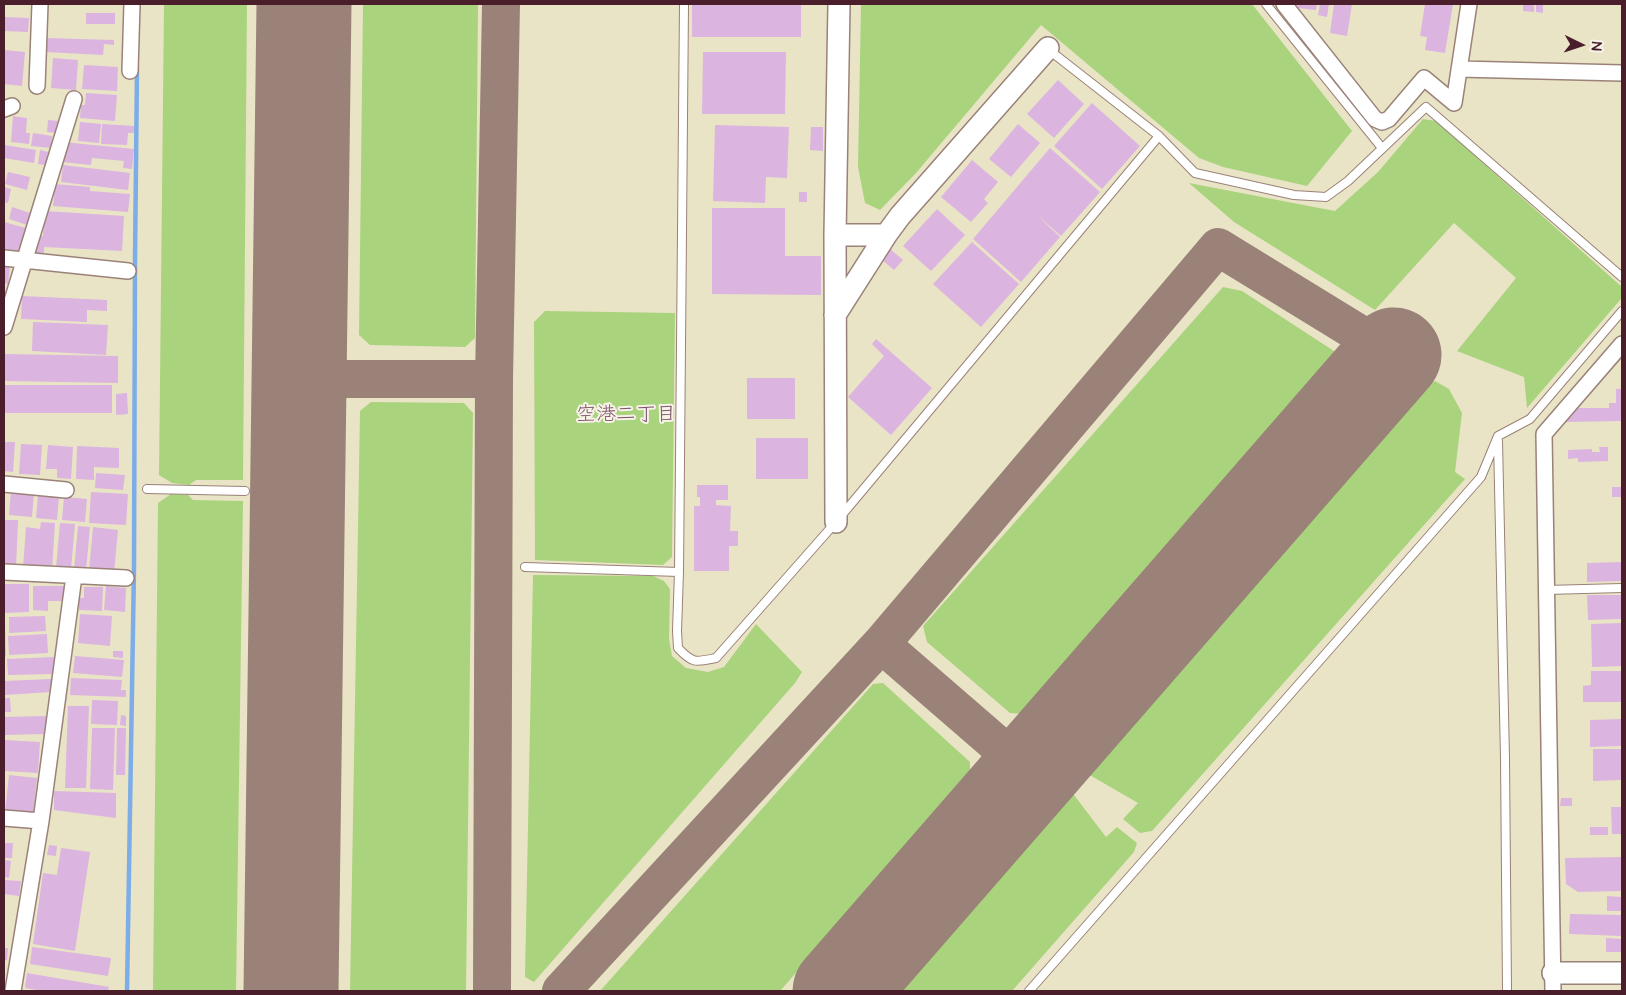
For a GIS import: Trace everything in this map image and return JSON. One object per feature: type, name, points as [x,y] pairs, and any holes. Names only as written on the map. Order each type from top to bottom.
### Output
[{"type":"street","points":[[37,86],[40,4]]},
{"type":"street","points":[[130,71],[132,4]]},
{"type":"street","points":[[836,522],[835,235],[838,4]]},
{"type":"street","points":[[1284,4],[1375,119],[1382,122],[1389,119],[1424,78],[1454,103],[1469,4]]},
{"type":"street","points":[[835,315],[900,216],[1048,48]]},
{"type":"street","points":[[1459,69],[1622,73]]},
{"type":"street","points":[[4,327],[74,99]]},
{"type":"street","points":[[835,235],[886,235]]},
{"type":"street","points":[[4,258],[128,271]]},
{"type":"street","points":[[1622,344],[1544,434],[1553,982],[1622,973]]},
{"type":"street","points":[[4,484],[66,490]]},
{"type":"street","points":[[4,572],[126,578]]},
{"type":"street","points":[[13,991],[41,821],[74,576]]},
{"type":"street","points":[[4,818],[41,821]]},
{"type":"lane","points":[[684,4],[677,632],[678,648],[689,659],[700,661],[716,658],[836,522],[1159,136]]},
{"type":"lane","points":[[1266,4],[1382,148]]},
{"type":"lane","points":[[1048,48],[1159,136],[1195,173],[1294,195],[1326,197],[1348,181],[1426,106],[1622,277]]},
{"type":"lane","points":[[1029,991],[1481,477],[1498,436],[1530,418],[1622,311]]},
{"type":"lane","points":[[1498,436],[1507,991]]},
{"type":"lane","points":[[147,489],[245,491]]},
{"type":"lane","points":[[524,567],[679,572]]},
{"type":"lane","points":[[1546,590],[1622,588]]},
{"type":"green space","points":[[164,4],[247,4],[243,480],[196,480],[189,485],[172,483],[159,475]]},
{"type":"green space","points":[[363,4],[478,4],[475,338],[465,347],[370,345],[359,335]]},
{"type":"green space","points":[[861,4],[1252,4],[1352,131],[1307,186],[1223,167],[1199,158],[1041,25],[916,173],[880,210],[865,203],[858,167]]},
{"type":"green space","points":[[1423,119],[1436,121],[1622,287],[1621,299],[1527,408],[1524,377],[1457,351],[1516,278],[1454,223],[1375,310],[1234,222],[1189,183],[1335,211],[1378,172]]},
{"type":"green space","points":[[1223,287],[1242,291],[1337,353],[1023,714],[1010,713],[927,642],[923,626]]},
{"type":"green space","points":[[545,311],[675,313],[672,557],[663,565],[535,560],[534,322]]},
{"type":"green space","points":[[1435,381],[1449,389],[1462,413],[1455,472],[1465,479],[1152,831],[1140,833],[1123,819],[1138,803],[1081,770],[1425,385]]},
{"type":"green space","points":[[371,402],[464,403],[473,413],[466,991],[350,991],[360,411]]},
{"type":"green space","points":[[171,494],[188,495],[193,500],[243,501],[236,991],[153,991],[158,503]]},
{"type":"green space","points":[[533,575],[653,576],[664,581],[670,589],[669,639],[672,656],[686,668],[708,672],[724,667],[756,624],[802,672],[795,683],[534,982],[525,977]]},
{"type":"green space","points":[[883,683],[970,762],[970,775],[780,991],[600,991],[873,684]]},
{"type":"green space","points":[[1071,791],[1106,837],[1117,827],[1137,843],[1134,852],[1012,991],[903,991],[900,985],[905,975]]},
{"type":"building","points":[[692,4],[801,4],[801,37],[692,37]]},
{"type":"building","points":[[1298,4],[1317,4],[1316,10],[1297,8]]},
{"type":"building","points":[[1320,4],[1329,4],[1327,17],[1318,15]]},
{"type":"building","points":[[1334,4],[1352,4],[1347,36],[1330,33]]},
{"type":"building","points":[[1425,4],[1453,4],[1445,53],[1425,50],[1427,37],[1420,36]]},
{"type":"building","points":[[1523,4],[1534,4],[1534,12],[1523,11]]},
{"type":"building","points":[[1536,4],[1543,4],[1543,13],[1536,12]]},
{"type":"building","points":[[86,13],[115,13],[115,24],[86,24]]},
{"type":"building","points":[[4,17],[29,18],[28,32],[4,31]]},
{"type":"building","points":[[45,38],[114,40],[114,45],[104,44],[103,55],[45,52]]},
{"type":"building","points":[[4,50],[25,52],[22,86],[4,84]]},
{"type":"building","points":[[703,52],[786,52],[785,114],[702,114]]},
{"type":"building","points":[[53,58],[78,60],[76,90],[51,88]]},
{"type":"building","points":[[84,65],[118,67],[117,91],[82,89]]},
{"type":"building","points":[[1058,80],[1084,104],[1054,138],[1027,114]]},
{"type":"building","points":[[86,93],[117,95],[115,121],[80,118],[81,105],[85,105]]},
{"type":"building","points":[[1092,103],[1140,146],[1102,189],[1054,146]]},
{"type":"building","points":[[13,116],[27,118],[26,133],[30,133],[29,144],[11,142]]},
{"type":"building","points":[[48,120],[59,121],[58,133],[47,132]]},
{"type":"building","points":[[80,122],[101,124],[99,143],[78,141]]},
{"type":"building","points":[[102,124],[134,126],[134,133],[128,133],[127,145],[101,144]]},
{"type":"building","points":[[1018,124],[1040,143],[1011,177],[989,159]]},
{"type":"building","points":[[715,125],[789,127],[787,178],[766,177],[765,203],[713,201]]},
{"type":"building","points":[[811,127],[823,127],[823,151],[810,150]]},
{"type":"building","points":[[33,133],[52,136],[51,148],[31,146]]},
{"type":"building","points":[[63,142],[134,149],[132,169],[123,168],[124,161],[92,158],[91,165],[61,162]]},
{"type":"building","points":[[4,145],[36,150],[34,163],[4,158]]},
{"type":"building","points":[[1050,148],[1100,192],[1061,236],[1036,214],[1060,237],[1021,282],[973,239]]},
{"type":"building","points":[[40,150],[48,152],[46,165],[38,164]]},
{"type":"building","points":[[972,160],[998,182],[984,199],[988,203],[971,222],[941,197]]},
{"type":"building","points":[[63,165],[130,173],[128,190],[61,182]]},
{"type":"building","points":[[8,172],[30,177],[27,190],[5,184]]},
{"type":"building","points":[[55,184],[90,187],[90,191],[130,194],[128,212],[53,206]]},
{"type":"building","points":[[4,187],[11,189],[8,203],[4,202]]},
{"type":"building","points":[[799,192],[807,192],[807,202],[799,202]]},
{"type":"building","points":[[12,207],[30,213],[27,225],[9,219]]},
{"type":"building","points":[[712,208],[785,208],[785,256],[821,256],[821,295],[712,294]]},
{"type":"building","points":[[937,209],[965,235],[931,271],[903,246]]},
{"type":"building","points":[[45,211],[124,216],[122,251],[44,247],[44,255],[34,254],[35,236],[43,236]]},
{"type":"building","points":[[4,222],[26,228],[18,255],[4,252]]},
{"type":"building","points":[[972,242],[1019,284],[981,327],[933,284]]},
{"type":"building","points":[[889,248],[903,260],[894,270],[880,258]]},
{"type":"building","points":[[4,264],[10,265],[8,284],[4,283]]},
{"type":"building","points":[[22,296],[107,300],[107,311],[87,310],[87,322],[21,319]]},
{"type":"building","points":[[33,322],[108,325],[106,355],[32,351]]},
{"type":"building","points":[[876,339],[932,388],[891,435],[848,397],[884,356],[872,344]]},
{"type":"building","points":[[5,354],[118,356],[118,383],[4,381]]},
{"type":"building","points":[[747,378],[795,378],[795,419],[747,419]]},
{"type":"building","points":[[4,385],[112,385],[112,413],[4,413]]},
{"type":"building","points":[[1616,389],[1622,389],[1622,421],[1565,422],[1565,418],[1577,408],[1609,408],[1609,403],[1616,403]]},
{"type":"building","points":[[127,393],[128,414],[116,415],[116,394]]},
{"type":"building","points":[[756,438],[808,438],[808,479],[756,479]]},
{"type":"building","points":[[4,442],[15,442],[13,472],[4,471]]},
{"type":"building","points":[[21,444],[42,445],[40,475],[19,474]]},
{"type":"building","points":[[48,445],[73,447],[71,479],[57,478],[57,469],[46,469]]},
{"type":"building","points":[[77,446],[119,448],[119,468],[94,467],[94,480],[76,479]]},
{"type":"building","points":[[1599,447],[1608,447],[1608,461],[1578,462],[1578,458],[1568,459],[1568,450],[1592,449],[1592,452],[1600,452]]},
{"type":"building","points":[[96,473],[125,475],[123,490],[95,488]]},
{"type":"building","points":[[697,485],[728,485],[728,500],[716,500],[716,505],[731,506],[730,531],[738,531],[738,546],[729,546],[729,571],[694,571],[694,506],[700,506],[700,497],[697,497]]},
{"type":"building","points":[[1612,487],[1622,487],[1622,497],[1612,497]]},
{"type":"building","points":[[11,491],[34,493],[32,517],[9,515]]},
{"type":"building","points":[[91,492],[128,494],[126,525],[89,523]]},
{"type":"building","points":[[38,494],[59,496],[57,520],[36,518]]},
{"type":"building","points":[[64,497],[87,499],[85,522],[62,520]]},
{"type":"building","points":[[4,520],[18,520],[16,568],[4,568]]},
{"type":"building","points":[[41,522],[55,523],[52,570],[23,568],[26,527],[40,529]]},
{"type":"building","points":[[60,523],[75,524],[71,569],[56,568]]},
{"type":"building","points":[[78,526],[90,527],[86,571],[74,570]]},
{"type":"building","points":[[93,527],[118,530],[114,573],[89,570]]},
{"type":"building","points":[[1622,562],[1622,581],[1587,582],[1587,563]]},
{"type":"building","points":[[4,584],[29,584],[29,612],[4,613]]},
{"type":"building","points":[[33,586],[64,586],[64,601],[48,601],[48,611],[33,610]]},
{"type":"building","points":[[106,586],[126,588],[125,612],[104,610]]},
{"type":"building","points":[[84,587],[103,587],[102,611],[79,610],[79,598],[84,598]]},
{"type":"building","points":[[1587,595],[1622,595],[1622,619],[1588,620]]},
{"type":"building","points":[[80,614],[112,616],[110,646],[78,643]]},
{"type":"building","points":[[45,616],[46,631],[9,633],[9,617]]},
{"type":"building","points":[[1622,623],[1622,666],[1592,667],[1591,624]]},
{"type":"building","points":[[4,624],[6,656],[4,657]]},
{"type":"building","points":[[47,634],[48,653],[9,655],[8,636]]},
{"type":"building","points":[[113,651],[123,651],[123,658],[113,657]]},
{"type":"building","points":[[75,656],[124,660],[122,677],[73,673]]},
{"type":"building","points":[[54,657],[54,674],[8,675],[7,659]]},
{"type":"building","points":[[1591,671],[1622,671],[1622,702],[1583,702],[1583,686],[1591,685]]},
{"type":"building","points":[[71,678],[122,680],[121,690],[126,690],[126,697],[70,695]]},
{"type":"building","points":[[51,679],[52,692],[4,695],[4,681]]},
{"type":"building","points":[[4,698],[10,698],[11,712],[4,712]]},
{"type":"building","points":[[92,700],[118,701],[117,725],[91,724]]},
{"type":"building","points":[[68,706],[89,706],[86,788],[65,788]]},
{"type":"building","points":[[121,715],[126,716],[126,726],[120,725]]},
{"type":"building","points":[[46,716],[46,734],[5,735],[4,717]]},
{"type":"building","points":[[1622,719],[1622,746],[1590,747],[1590,720]]},
{"type":"building","points":[[92,728],[115,728],[113,790],[90,789]]},
{"type":"building","points":[[117,728],[126,728],[125,775],[116,775]]},
{"type":"building","points":[[4,740],[40,742],[38,773],[4,771]]},
{"type":"building","points":[[1593,749],[1622,749],[1622,780],[1593,781]]},
{"type":"building","points":[[9,775],[37,778],[33,815],[5,812]]},
{"type":"building","points":[[54,791],[116,793],[116,818],[54,810]]},
{"type":"building","points":[[1561,798],[1572,798],[1572,806],[1560,806]]},
{"type":"building","points":[[1611,807],[1622,807],[1622,834],[1612,834]]},
{"type":"building","points":[[1590,827],[1608,827],[1608,835],[1590,835]]},
{"type":"building","points":[[4,843],[13,843],[12,858],[4,858]]},
{"type":"building","points":[[49,845],[57,846],[56,856],[47,855]]},
{"type":"building","points":[[61,848],[90,852],[75,951],[33,944],[43,873],[57,875]]},
{"type":"building","points":[[1622,857],[1622,891],[1578,892],[1566,884],[1565,858]]},
{"type":"building","points":[[4,860],[11,861],[9,878],[4,877]]},
{"type":"building","points":[[4,880],[21,881],[19,896],[4,894]]},
{"type":"building","points":[[1607,896],[1622,897],[1622,911],[1607,911]]},
{"type":"building","points":[[1570,914],[1622,915],[1622,936],[1569,934]]},
{"type":"building","points":[[1606,938],[1622,939],[1622,952],[1606,952]]},
{"type":"building","points":[[32,947],[111,958],[108,976],[30,964]]},
{"type":"building","points":[[4,948],[8,948],[7,960],[4,960]]},
{"type":"building","points":[[27,973],[109,987],[108,991],[43,991],[25,988]]},
{"type":"waterway","points":[[127,991],[134,568],[137,68]]},
{"type":"taxiway","points":[[492,991],[494,379],[501,4]]},
{"type":"taxiway","points":[[561,991],[881,644],[1218,247],[1394,355]]},
{"type":"taxiway","points":[[299,379],[494,379]]},
{"type":"taxiway","points":[[881,644],[1030,773]]},
{"type":"taxiway","points":[[851,979],[866,991]]},
{"type":"runway","points":[[291,991],[304,4]]},
{"type":"runway","points":[[840,991],[1394,355]]},
{"type":"district","name":"空港二丁目","points":[[626,416]]}]
